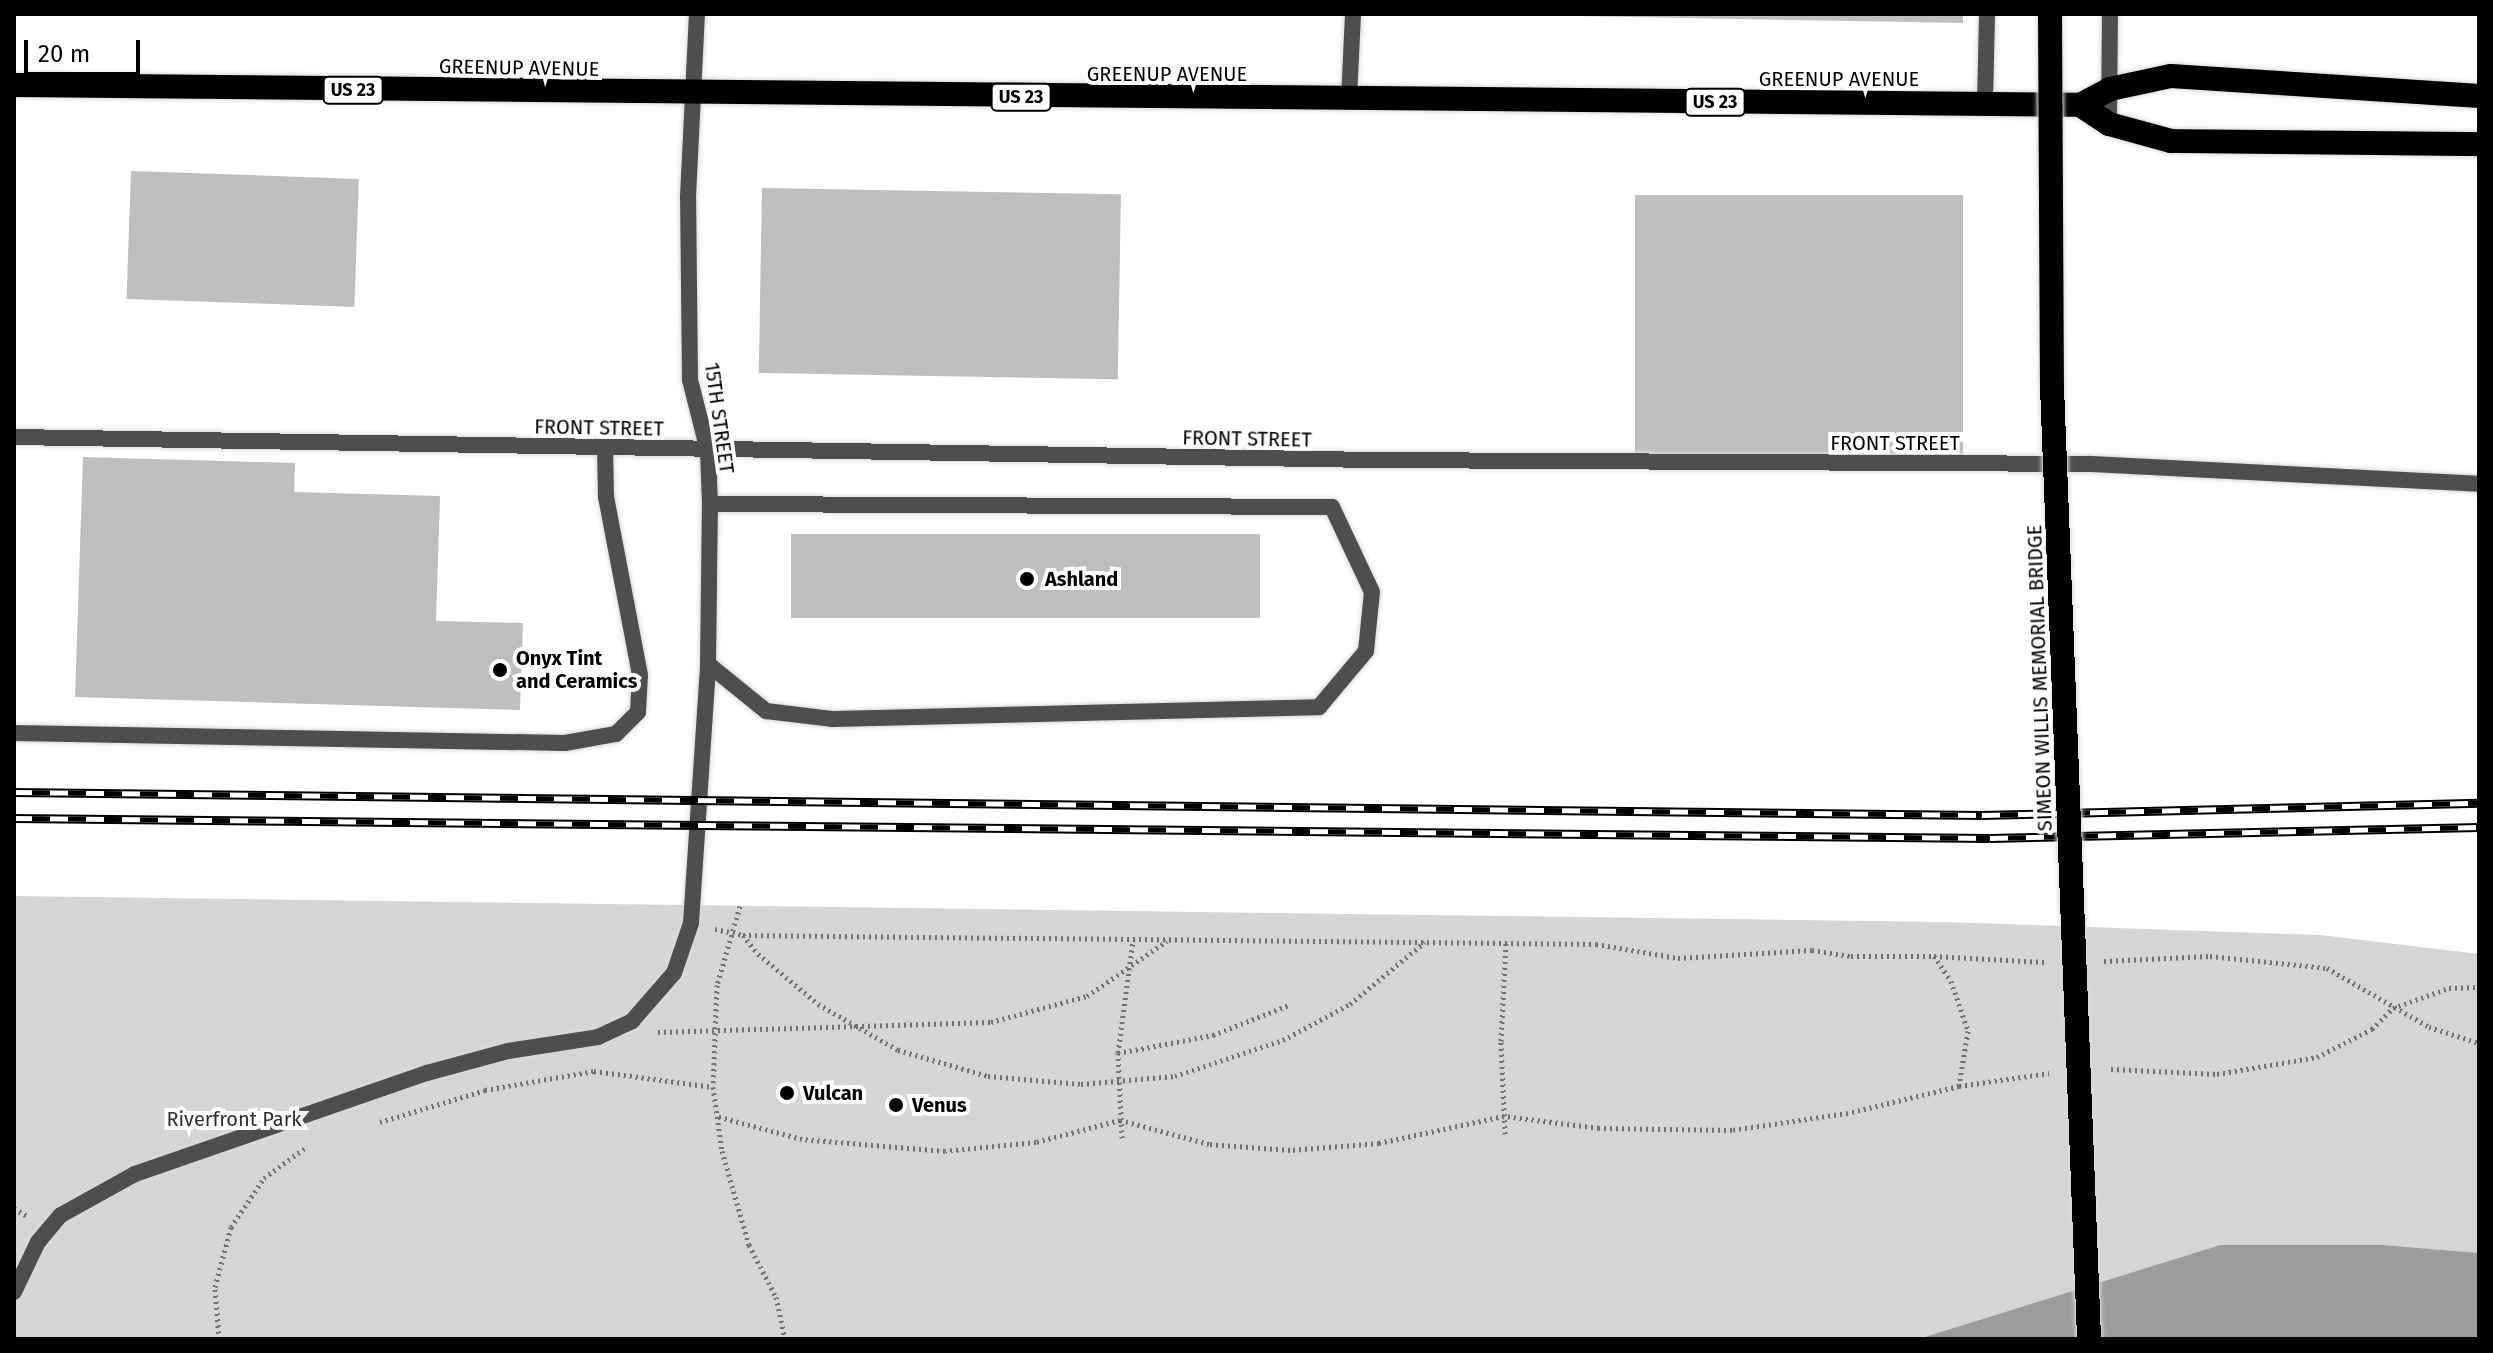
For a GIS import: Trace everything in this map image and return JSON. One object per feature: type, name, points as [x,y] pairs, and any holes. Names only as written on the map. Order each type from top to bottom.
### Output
[{"type":"highway","name":"SIMEON WILLIS MEMORIAL BRIDGE","points":[[2050,14],[2052,387],[2089,1339]]},
{"type":"highway","name":"GREENUP AVENUE","points":[[14,85],[693,94],[2080,105],[2110,89],[2171,76],[2479,96]]},
{"type":"highway","points":[[2080,105],[2109,124],[2171,141],[2479,144]]},
{"type":"street","name":"15TH STREET","points":[[14,1292],[38,1242],[61,1215],[135,1174],[427,1073],[508,1051],[598,1037],[632,1021],[655,1000],[674,973],[691,923],[708,664],[708,451],[690,380],[693,94],[697,14]]},
{"type":"street","points":[[1349,99],[1353,14]]},
{"type":"street","points":[[1985,103],[1987,14]]},
{"type":"street","points":[[2109,124],[2110,14]]},
{"type":"street","name":"FRONT STREET","points":[[14,437],[708,451],[2090,464],[2479,484]]},
{"type":"street","points":[[14,733],[565,743],[616,734],[638,712],[640,675],[606,497],[605,447]]},
{"type":"street","points":[[708,664],[766,711],[832,719],[1319,707],[1366,651],[1372,592],[1332,507],[710,504]]},
{"type":"path","points":[[740,906],[730,933],[713,1030],[716,1116],[749,1245],[776,1297],[785,1339]]},
{"type":"path","points":[[691,923],[743,935],[1506,942],[1596,944],[1678,958],[1756,950],[2053,962]]},
{"type":"path","points":[[743,935],[790,983],[856,1027],[898,1050],[988,1076],[1118,1084],[1211,1068],[1283,1040],[1350,1004],[1426,942]]},
{"type":"path","points":[[1122,1138],[1118,1053],[1133,939]]},
{"type":"path","points":[[598,1037],[713,1030],[956,1025],[1033,1014],[1087,996],[1127,972],[1167,940]]},
{"type":"path","points":[[1505,1134],[1501,1041],[1506,942]]},
{"type":"path","points":[[1934,956],[1951,981],[1968,1031],[1959,1086]]},
{"type":"path","points":[[2097,961],[2210,956],[2287,960],[2327,968],[2429,1027],[2479,1043]]},
{"type":"path","points":[[2102,1069],[2217,1074],[2317,1057],[2363,1035],[2393,1008],[2449,988],[2479,987]]},
{"type":"path","points":[[1118,1053],[1213,1035],[1289,1005]]},
{"type":"path","points":[[374,1124],[485,1090],[594,1071],[713,1087]]},
{"type":"path","points":[[716,1116],[802,1139],[945,1151],[1036,1142],[1120,1120],[1209,1144],[1290,1150],[1379,1143],[1504,1116],[1599,1128],[1732,1130],[1848,1113],[1959,1086],[2059,1072]]},
{"type":"path","points":[[219,1339],[218,1268],[239,1209],[278,1164],[310,1145]]},
{"type":"green space","name":"Riverfront Park","points":[[14,896],[1944,922],[2320,935],[2479,954],[2479,1253],[2384,1245],[2220,1245],[1918,1339],[14,1339]]},
{"type":"shaded area","points":[[2220,1245],[2384,1245],[2479,1253],[2479,1339],[1918,1339]]},
{"type":"building","points":[[1467,14],[1963,14],[1963,23]]},
{"type":"building","points":[[131,171],[359,179],[354,307],[127,299]]},
{"type":"building","points":[[762,188],[1121,194],[1118,379],[759,373]]},
{"type":"building","points":[[1635,195],[1963,195],[1963,459],[1635,459]]},
{"type":"building","points":[[83,457],[295,463],[294,492],[440,496],[436,621],[523,623],[520,710],[75,697]]},
{"type":"building","points":[[791,534],[1260,534],[1260,618],[791,618]]},
{"type":"railway","points":[[14,792],[1982,815],[2479,803]]},
{"type":"railway","points":[[14,818],[1990,838],[2479,827]]},
{"type":"place","name":"Ashland","points":[[1027,579]]},
{"type":"place","name":"Onyx Tint and Ceramics","points":[[500,670]]},
{"type":"place","name":"Vulcan","points":[[787,1093]]},
{"type":"place","name":"Venus","points":[[896,1105]]}]
